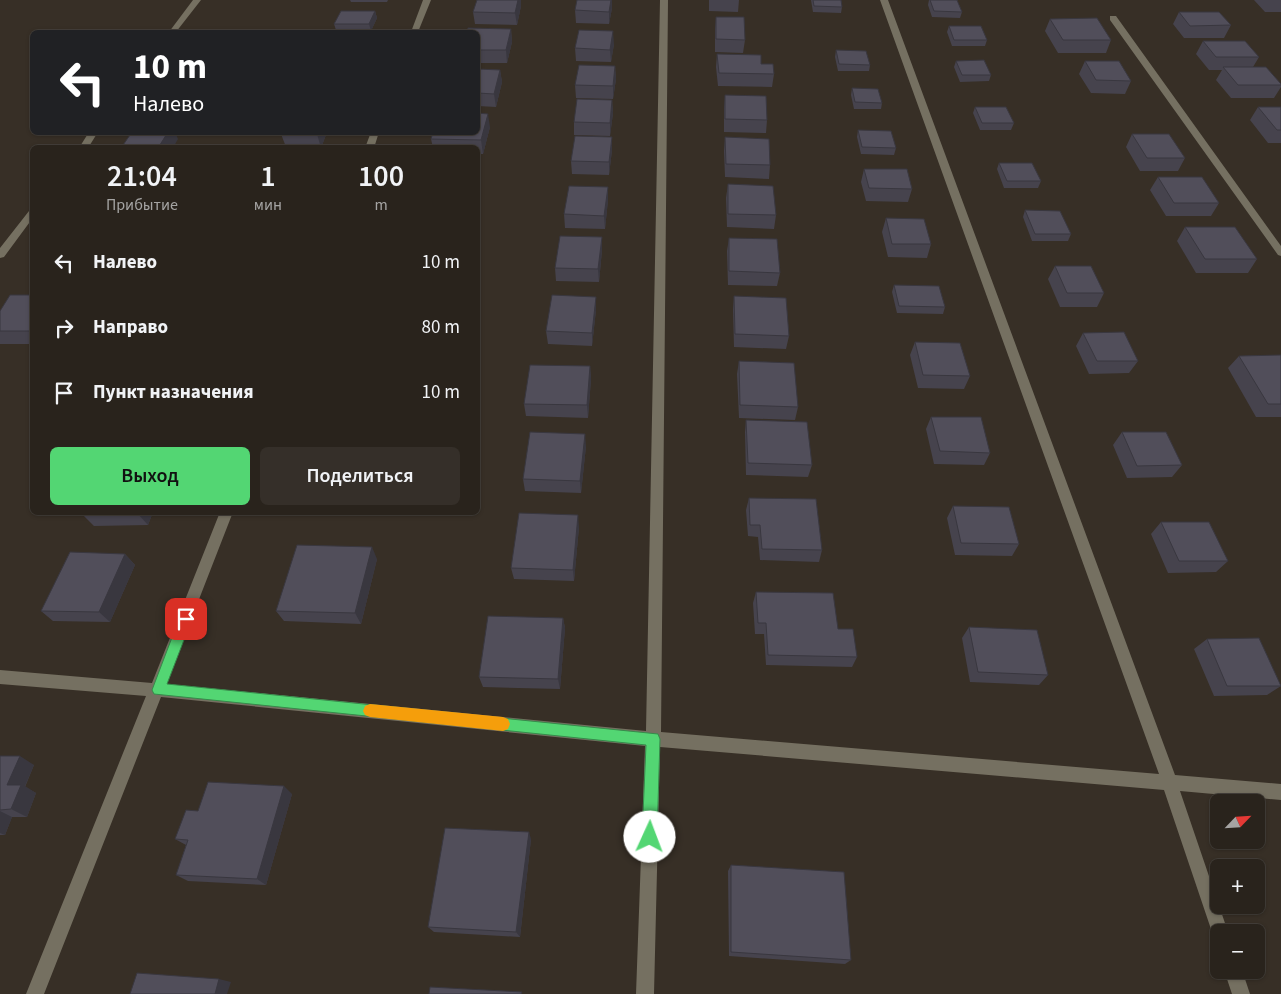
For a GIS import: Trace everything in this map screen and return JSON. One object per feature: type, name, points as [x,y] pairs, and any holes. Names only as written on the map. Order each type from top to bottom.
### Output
[{"type":"street","points":[[174,30],[197,0]]},
{"type":"street","points":[[415,30],[427,0]]},
{"type":"street","points":[[645,994],[653,739],[664,0]]},
{"type":"street","points":[[884,0],[1169,781],[1217,924]]},
{"type":"street","points":[[1113,18],[1281,253]]},
{"type":"street","points":[[0,255],[30,216]]},
{"type":"street","points":[[36,994],[226,515]]},
{"type":"street","points":[[0,677],[158,690],[653,739],[1169,781],[1281,792]]},
{"type":"street","points":[[1236,979],[1241,994]]},
{"type":"building","points":[[477,0],[518,0],[515,13],[473,12]]},
{"type":"building","points":[[577,0],[611,0],[609,12],[575,10]]},
{"type":"building","points":[[813,0],[841,0],[842,7],[814,6]]},
{"type":"building","points":[[930,0],[957,0],[962,12],[934,11]]},
{"type":"building","points":[[341,11],[375,11],[369,24],[334,24]]},
{"type":"building","points":[[1179,12],[1219,12],[1231,25],[1190,26]]},
{"type":"building","points":[[716,17],[744,17],[745,40],[716,39]]},
{"type":"building","points":[[1097,18],[1111,40],[1063,40],[1050,19]]},
{"type":"building","points":[[949,26],[981,26],[987,40],[954,40]]},
{"type":"building","points":[[468,28],[511,29],[506,50],[480,50],[480,30],[468,30]]},
{"type":"building","points":[[579,30],[613,31],[610,50],[575,48]]},
{"type":"building","points":[[1203,41],[1245,41],[1259,57],[1216,57]]},
{"type":"building","points":[[836,50],[866,51],[870,65],[839,64]]},
{"type":"building","points":[[717,54],[761,55],[761,64],[773,64],[774,74],[719,73]]},
{"type":"building","points":[[984,60],[991,75],[962,75],[956,61]]},
{"type":"building","points":[[1085,61],[1119,61],[1131,81],[1096,80]]},
{"type":"building","points":[[579,65],[615,66],[613,86],[575,85]]},
{"type":"building","points":[[1223,67],[1266,67],[1281,85],[1238,85]]},
{"type":"building","points":[[480,69],[500,70],[494,94],[480,93]]},
{"type":"building","points":[[852,88],[878,89],[882,103],[855,102]]},
{"type":"building","points":[[725,95],[766,96],[767,120],[725,119]]},
{"type":"building","points":[[577,99],[612,100],[610,123],[574,122]]},
{"type":"building","points":[[975,107],[1006,107],[1014,123],[982,123]]},
{"type":"building","points":[[1258,107],[1281,107],[1281,130],[1277,130]]},
{"type":"building","points":[[480,113],[488,114],[481,140],[431,139],[432,135],[480,135]]},
{"type":"building","points":[[858,130],[891,131],[896,148],[862,147]]},
{"type":"building","points":[[1132,134],[1169,134],[1185,158],[1147,158]]},
{"type":"building","points":[[130,135],[166,135],[160,145],[123,145]]},
{"type":"building","points":[[575,136],[612,137],[609,162],[571,161]]},
{"type":"building","points":[[725,137],[769,139],[770,165],[726,164]]},
{"type":"building","points":[[999,163],[1032,163],[1041,181],[1007,181]]},
{"type":"building","points":[[864,169],[907,169],[912,189],[869,188]]},
{"type":"building","points":[[1158,177],[1202,177],[1219,203],[1174,203]]},
{"type":"building","points":[[728,184],[773,186],[776,215],[728,214]]},
{"type":"building","points":[[569,186],[608,187],[604,216],[564,214]]},
{"type":"building","points":[[1025,210],[1060,211],[1071,234],[1035,234]]},
{"type":"building","points":[[886,218],[924,219],[931,244],[892,244]]},
{"type":"building","points":[[1185,227],[1235,227],[1257,259],[1205,259]]},
{"type":"building","points":[[560,236],[602,237],[598,269],[555,268]]},
{"type":"building","points":[[729,238],[777,239],[780,273],[729,271]]},
{"type":"building","points":[[1055,266],[1091,266],[1104,293],[1067,293]]},
{"type":"building","points":[[894,285],[939,286],[945,307],[899,306]]},
{"type":"building","points":[[10,295],[30,295],[30,331],[0,331],[0,311]]},
{"type":"building","points":[[552,295],[596,297],[592,333],[546,331]]},
{"type":"building","points":[[734,296],[786,298],[789,336],[735,334]]},
{"type":"building","points":[[1124,332],[1138,361],[1097,361],[1083,333]]},
{"type":"building","points":[[915,342],[960,343],[970,376],[923,375]]},
{"type":"building","points":[[1281,355],[1281,404],[1268,404],[1239,356]]},
{"type":"building","points":[[739,361],[794,363],[798,407],[740,405]]},
{"type":"building","points":[[530,365],[590,366],[587,405],[524,404]]},
{"type":"building","points":[[931,417],[981,417],[990,453],[940,451]]},
{"type":"building","points":[[746,420],[807,422],[812,465],[748,463]]},
{"type":"building","points":[[530,432],[585,434],[580,481],[523,479]]},
{"type":"building","points":[[1122,432],[1166,432],[1182,465],[1137,466]]},
{"type":"building","points":[[749,498],[816,499],[822,550],[762,549],[760,525],[750,525]]},
{"type":"building","points":[[953,506],[1009,507],[1019,544],[961,543]]},
{"type":"building","points":[[519,513],[578,515],[573,570],[511,568]]},
{"type":"building","points":[[1161,522],[1209,522],[1228,561],[1179,561]]},
{"type":"building","points":[[297,545],[372,547],[355,613],[276,611]]},
{"type":"building","points":[[70,552],[125,554],[99,612],[41,611]]},
{"type":"building","points":[[756,592],[833,593],[838,629],[853,629],[857,657],[768,655],[766,623],[758,623]]},
{"type":"building","points":[[488,616],[563,618],[558,679],[479,677]]},
{"type":"building","points":[[969,627],[1037,630],[1048,675],[978,672]]},
{"type":"building","points":[[1259,638],[1281,686],[1227,686],[1207,639]]},
{"type":"building","points":[[0,756],[20,756],[7,785],[21,785],[11,809],[0,810]]},
{"type":"building","points":[[208,782],[284,786],[257,879],[176,875],[188,840],[175,839],[186,810],[198,811]]},
{"type":"building","points":[[445,828],[529,832],[516,932],[428,927]]},
{"type":"building","points":[[731,865],[844,872],[851,960],[731,952]]},
{"type":"building","points":[[137,973],[219,979],[215,994],[130,994]]},
{"type":"building","points":[[430,987],[522,992],[521,994],[429,994]]},
{"type":"slow traffic","points":[[370,711],[503,724]]},
{"type":"route","points":[[186,619],[158,690],[653,739],[650,837]]}]
